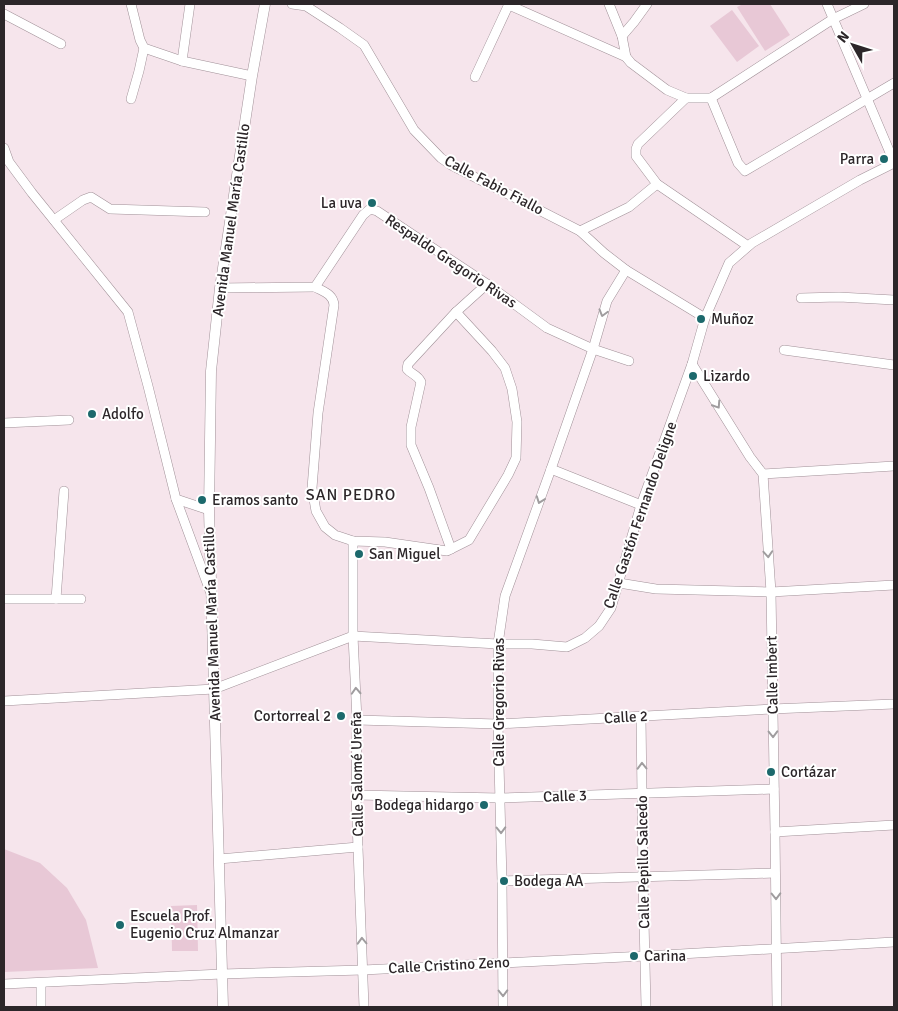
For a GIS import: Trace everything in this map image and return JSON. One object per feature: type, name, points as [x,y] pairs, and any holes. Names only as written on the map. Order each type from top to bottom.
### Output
[{"type":"street","points":[[131,4],[140,40],[144,48],[131,99]]},
{"type":"street","points":[[182,61],[190,4]]},
{"type":"street","name":"Avenida Manuel María Castillo","points":[[223,1007],[209,510],[211,371],[220,288],[252,76],[265,4]]},
{"type":"street","name":"Calle Fabio Fiallo","points":[[292,4],[306,5],[364,45],[414,130],[441,158],[451,165],[580,231],[626,270],[705,318]]},
{"type":"street","points":[[609,4],[622,36],[626,57]]},
{"type":"street","points":[[622,36],[647,4]]},
{"type":"street","points":[[827,4],[894,162]]},
{"type":"street","points":[[475,76],[509,5],[626,57],[631,63],[667,90],[686,98],[711,98],[833,19],[864,4]]},
{"type":"street","points":[[4,14],[61,44]]},
{"type":"street","points":[[144,48],[182,61],[252,76]]},
{"type":"street","points":[[711,98],[738,163],[745,171],[894,83]]},
{"type":"street","points":[[686,98],[638,144],[636,156],[658,184],[748,246]]},
{"type":"street","points":[[4,148],[10,162],[128,312],[176,500],[211,593]]},
{"type":"street","name":"Calle Gastón Fernando Deligne","points":[[4,701],[214,690],[353,636],[567,647],[585,638],[599,626],[611,608],[641,506],[692,364],[705,318],[729,263],[748,246],[894,162]]},
{"type":"street","points":[[580,231],[629,207],[658,184]]},
{"type":"street","points":[[54,220],[83,200],[91,197],[110,210],[205,212]]},
{"type":"street","name":"Respaldo Gregorio Rivas","points":[[316,287],[363,215],[370,209],[377,211],[487,284],[547,328],[593,349],[629,361]]},
{"type":"street","name":"Calle Gregorio Rivas","points":[[503,1007],[498,644],[505,596],[593,349],[607,301],[626,270]]},
{"type":"street","points":[[451,549],[411,445],[411,427],[420,382],[418,377],[407,368],[408,364],[456,312],[487,284]]},
{"type":"street","points":[[220,288],[316,287],[330,295],[334,305],[318,413],[312,488],[316,511],[325,527],[335,535],[352,541],[385,542],[446,551],[469,540],[508,476],[516,458],[517,422],[512,389],[505,368],[456,312]]},
{"type":"street","points":[[801,298],[839,297],[894,300]]},
{"type":"street","points":[[784,350],[894,365]]},
{"type":"street","points":[[692,364],[750,457],[763,474],[894,466]]},
{"type":"street","points":[[4,423],[69,420]]},
{"type":"street","points":[[551,470],[641,506]]},
{"type":"street","name":"Calle Imbert","points":[[763,474],[771,592],[776,832],[777,1007]]},
{"type":"street","points":[[56,599],[64,491]]},
{"type":"street","points":[[176,500],[209,510]]},
{"type":"street","name":"Calle Salomé Ureña","points":[[352,541],[353,636],[357,720],[356,795],[364,1007]]},
{"type":"street","points":[[619,584],[656,589],[771,592],[894,585]]},
{"type":"street","points":[[4,599],[81,600]]},
{"type":"street","name":"Calle 2","points":[[357,720],[498,724],[894,704]]},
{"type":"street","name":"Calle Pepillo Salcedo","points":[[641,716],[646,1007]]},
{"type":"street","name":"Calle 3","points":[[356,795],[500,798],[774,789]]},
{"type":"street","points":[[776,832],[894,825]]},
{"type":"street","points":[[219,859],[358,847]]},
{"type":"street","points":[[502,881],[775,873]]},
{"type":"street","name":"Calle Cristino Zeno","points":[[4,984],[363,970],[894,942]]},
{"type":"street","points":[[41,983],[41,1007]]},
{"type":"shaded area","points":[[743,4],[770,4],[790,35],[765,51],[737,7]]},
{"type":"shaded area","points":[[732,10],[759,46],[737,62],[710,26]]},
{"type":"shaded area","points":[[4,849],[40,863],[67,888],[86,920],[98,968],[4,972]]},
{"type":"shaded area","points":[[197,905],[198,951],[172,951],[171,906]]},
{"type":"place","name":"Parra","points":[[884,159]]},
{"type":"place","name":"La uva","points":[[372,203]]},
{"type":"place","name":"Muñoz","points":[[701,319]]},
{"type":"place","name":"Lizardo","points":[[693,376]]},
{"type":"place","name":"Adolfo","points":[[92,414]]},
{"type":"place","name":"Eramos santo","points":[[202,500]]},
{"type":"place","name":"San Miguel","points":[[359,554]]},
{"type":"place","name":"Cortorreal 2","points":[[341,716]]},
{"type":"place","name":"Cortázar","points":[[771,772]]},
{"type":"place","name":"Bodega hidargo","points":[[484,805]]},
{"type":"place","name":"Bodega AA","points":[[504,881]]},
{"type":"place","name":"Escuela Prof. Eugenio Cruz Almanzar","points":[[120,925]]},
{"type":"place","name":"Carina","points":[[634,956]]},
{"type":"district","name":"SAN PEDRO","points":[[351,495]]}]
